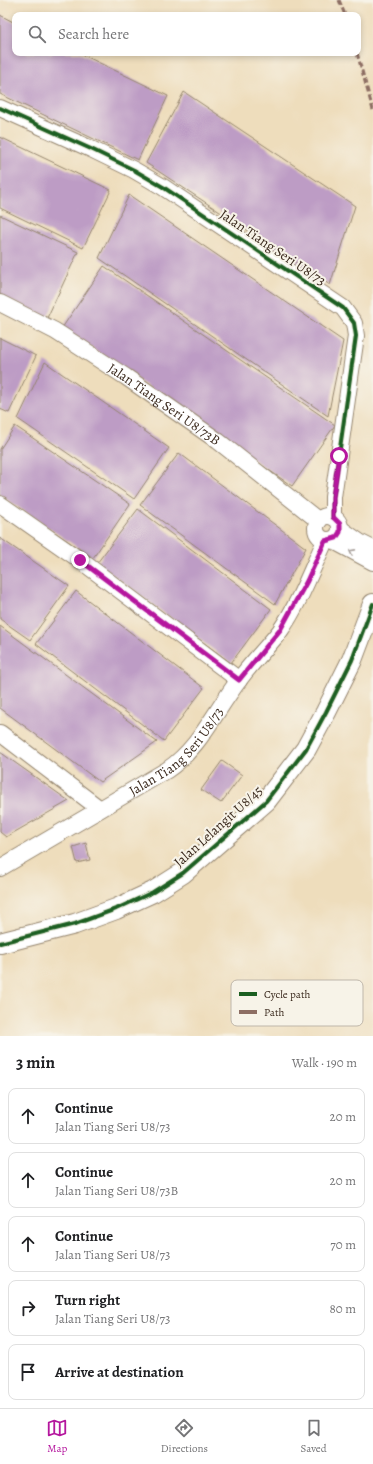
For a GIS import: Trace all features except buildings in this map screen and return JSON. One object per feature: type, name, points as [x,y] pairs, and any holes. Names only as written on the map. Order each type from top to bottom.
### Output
[{"type":"street","name":"Jalan Tiang Seri U8/73","points":[[0,108],[134,170],[170,192],[343,308],[354,323],[356,336],[333,497],[330,529],[307,581],[280,630],[239,680],[198,740],[185,756],[167,770],[0,868]]},
{"type":"street","name":"Jalan Tiang Seri U8/73B","points":[[0,303],[55,331],[126,377],[218,441],[373,562]]},
{"type":"street","points":[[0,504],[70,552],[239,680]]},
{"type":"street","name":"Jalan Tiang Seri U8/73B","points":[[330,529],[373,549]]},
{"type":"street","name":"Jalan Lelangit U8/45","points":[[0,943],[75,924],[116,909],[153,892],[183,873],[266,801],[306,749],[352,660],[373,604]]},
{"type":"street","points":[[0,733],[100,809]]},
{"type":"marked path","points":[[339,0],[344,12]]},
{"type":"marked path","points":[[358,56],[373,110]]},
{"type":"cycle path","points":[[0,108],[134,170],[163,187],[343,308],[354,323],[356,336],[333,497],[333,517]]},
{"type":"cycle path","points":[[0,943],[75,924],[116,909],[153,892],[183,873],[266,801],[306,749],[352,660],[373,604]]},
{"type":"route","points":[[80,560],[239,680],[264,651],[290,615],[325,541],[336,538],[340,532],[340,524],[333,517],[333,497],[339,456]]}]
